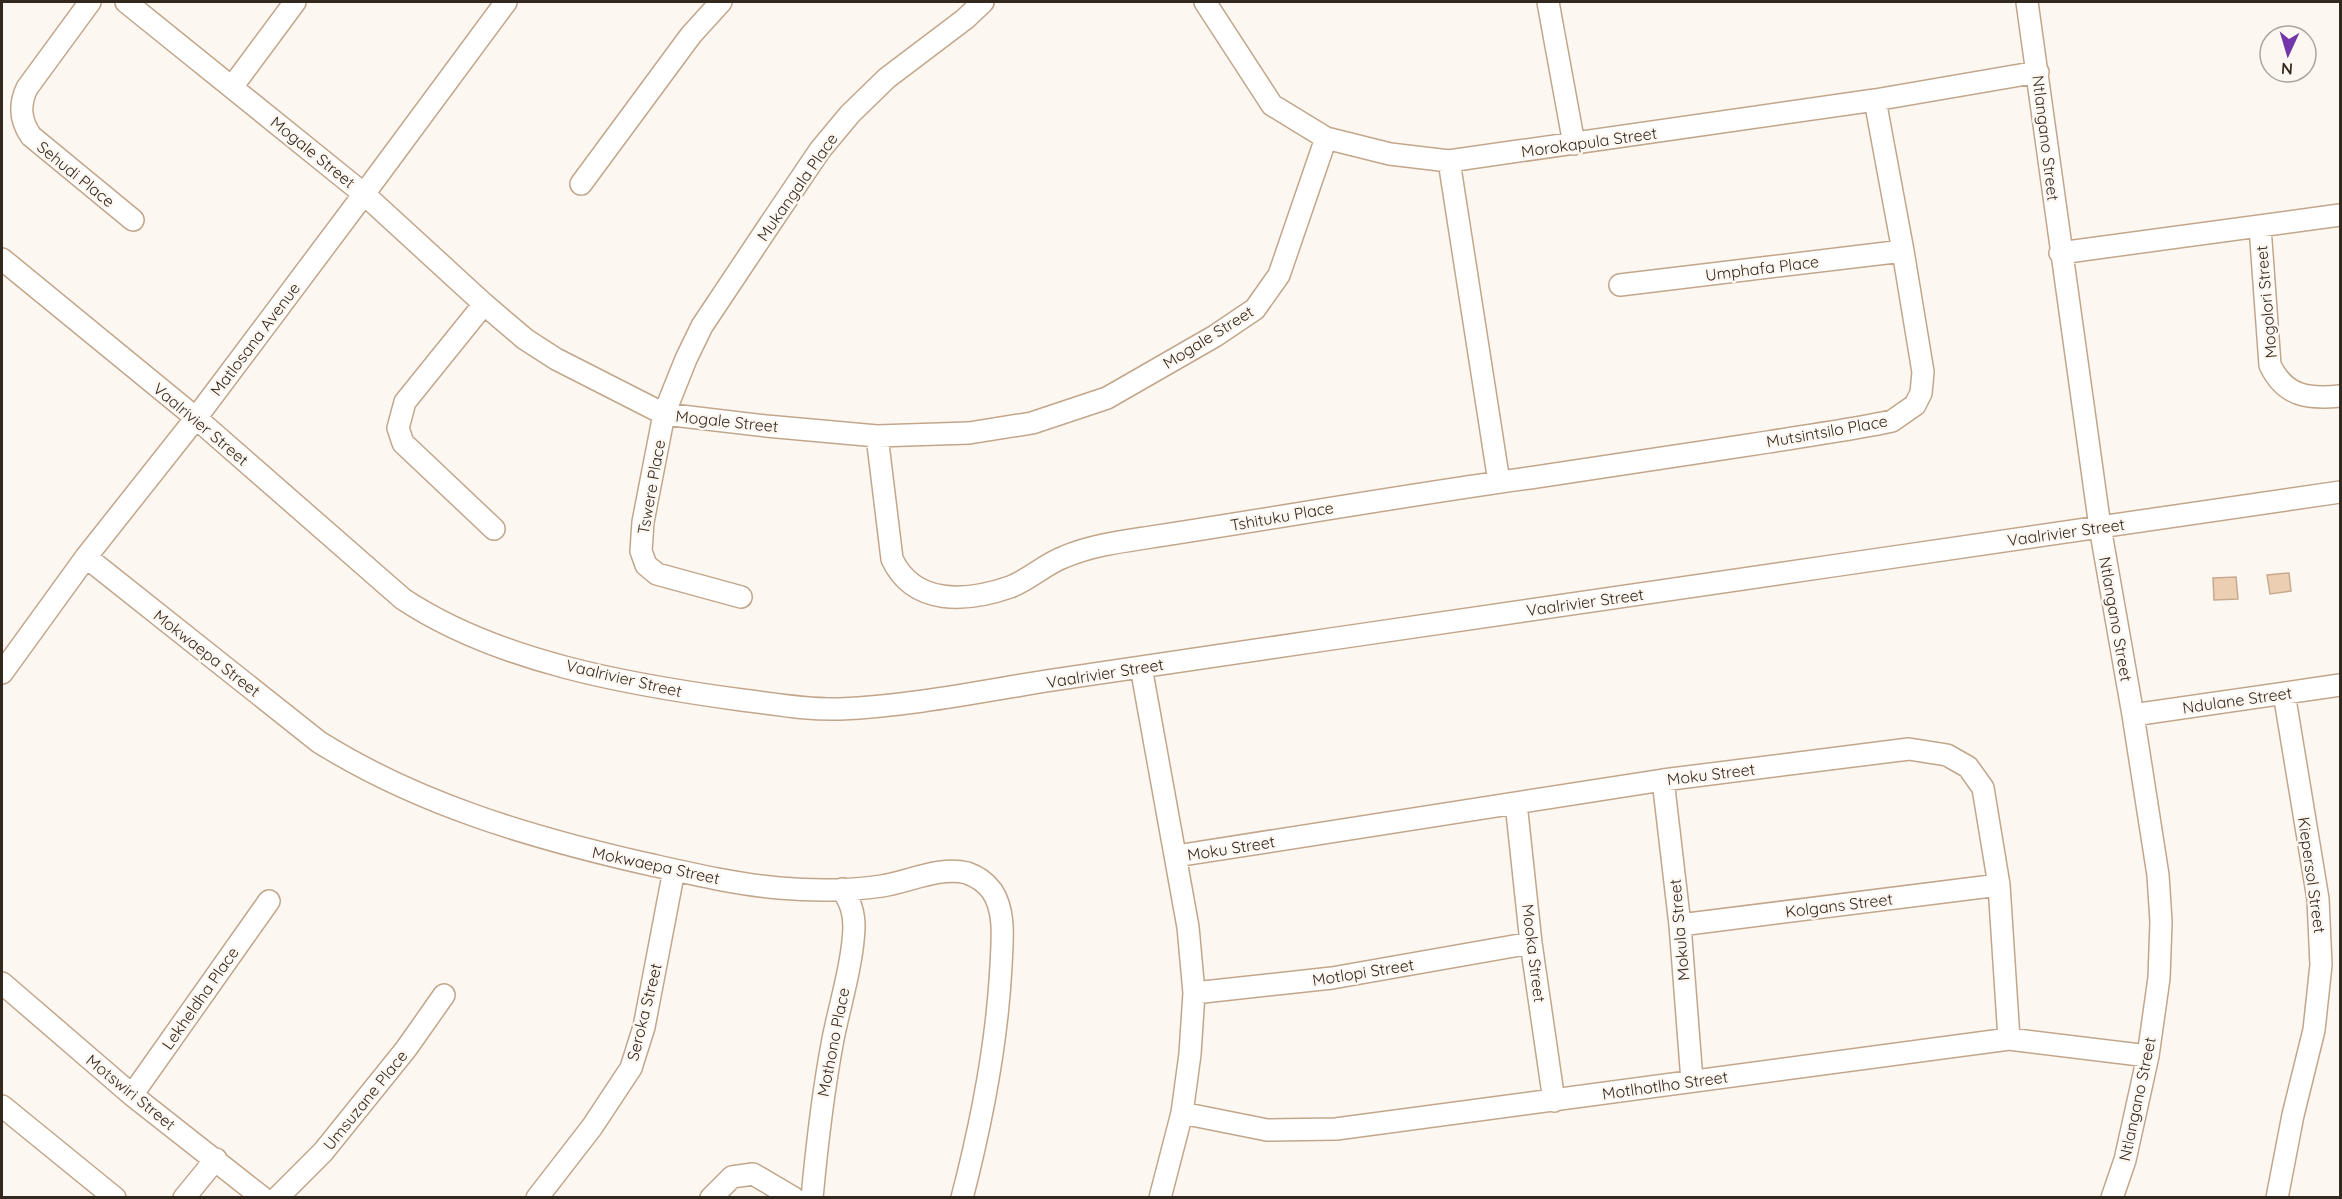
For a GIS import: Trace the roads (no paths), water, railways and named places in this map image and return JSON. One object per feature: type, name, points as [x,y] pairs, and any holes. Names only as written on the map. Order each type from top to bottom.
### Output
[{"type":"street","name":"Sehudi Place","points":[[90,2],[27,88],[22,102],[22,117],[24,126],[31,136],[133,220]]},
{"type":"street","name":"Mogale Street","points":[[126,2],[364,194],[525,339],[556,359],[664,414],[766,426],[877,436],[969,432],[1032,423],[1107,398],[1215,336],[1256,309],[1279,275],[1326,138]]},
{"type":"street","points":[[232,87],[295,2]]},
{"type":"street","name":"Matlosana Avenue","points":[[2,673],[86,557],[196,418],[506,2]]},
{"type":"street","points":[[581,184],[691,35],[721,2]]},
{"type":"street","name":"Mukangala Place","points":[[664,414],[702,326],[820,150],[850,114],[887,78],[965,19],[983,2]]},
{"type":"street","name":"Morokapula Street","points":[[1205,2],[1272,105],[1326,138],[1390,154],[1449,161],[1875,100],[2038,72]]},
{"type":"street","points":[[1548,2],[1574,144]]},
{"type":"street","name":"Ntlangano Street","points":[[2026,2],[2038,72],[2060,253],[2100,527],[2158,875],[2161,922],[2159,978],[2148,1056],[2125,1160],[2112,1197]]},
{"type":"street","name":"Mutsintsilo Place","points":[[1499,482],[1872,425],[1892,421],[1915,405],[1921,393],[1923,372],[1904,251],[1875,100]]},
{"type":"street","points":[[1449,161],[1499,482]]},
{"type":"street","name":"Mogolori Street","points":[[2060,253],[2340,215]]},
{"type":"street","name":"Mogolori Street","points":[[2260,227],[2270,365],[2276,377],[2289,390],[2302,396],[2318,399],[2340,396]]},
{"type":"street","name":"Umphafa Place","points":[[1620,285],[1904,251]]},
{"type":"street","name":"Vaalrivier Street","points":[[2,259],[196,418],[403,599],[430,617],[457,631],[494,644],[606,678],[687,693],[804,708],[840,709],[913,702],[2340,492]]},
{"type":"street","points":[[484,304],[405,402],[398,428],[403,443],[494,529]]},
{"type":"street","name":"Tswere Place","points":[[664,414],[643,522],[641,544],[644,559],[651,571],[657,574],[741,597]]},
{"type":"street","name":"Tshituku Place","points":[[877,436],[892,559],[906,582],[928,594],[940,597],[987,593],[1011,586],[1063,557],[1112,543],[1499,482]]},
{"type":"street","name":"Mokwaepa Street","points":[[86,557],[319,742],[358,766],[399,786],[520,831],[589,851],[762,887],[807,890],[881,886],[947,872],[966,873],[982,880],[991,890],[998,904],[1003,928],[999,996],[992,1062],[978,1137],[962,1197]]},
{"type":"street","points":[[1141,667],[1193,958],[1194,993],[1190,1054],[1182,1113],[1160,1197]]},
{"type":"street","name":"Ndulane Street","points":[[2133,715],[2340,685]]},
{"type":"street","name":"Kiepersol Street","points":[[2277,1197],[2293,1114],[2314,1030],[2321,965],[2318,898],[2284,693]]},
{"type":"street","name":"Moku Street","points":[[1176,856],[1662,780],[1908,749],[1947,755],[1968,767],[1983,788],[1999,885],[2009,1040]]},
{"type":"street","name":"Mokula Street","points":[[1662,780],[1680,925],[1692,1081]]},
{"type":"street","name":"Mooka Street","points":[[1516,804],[1531,943],[1554,1101]]},
{"type":"street","name":"Seroka Street","points":[[537,1197],[592,1127],[631,1068],[644,1027],[674,870]]},
{"type":"street","name":"Kolgans Street","points":[[1680,925],[1999,885]]},
{"type":"street","name":"Mothono Place","points":[[812,1197],[824,1093],[853,943],[854,914],[851,902],[842,889]]},
{"type":"street","name":"Lekheldha Place","points":[[132,1095],[269,901]]},
{"type":"street","name":"Motlopi Street","points":[[1194,993],[1332,978],[1531,943]]},
{"type":"street","name":"Motswiri Street","points":[[2,983],[132,1095],[263,1197]]},
{"type":"street","name":"Umsuzane Place","points":[[277,1197],[323,1152],[399,1058],[444,995]]},
{"type":"street","name":"Motlhotlho Street","points":[[1182,1113],[1267,1130],[1336,1130],[2009,1040],[2148,1056]]},
{"type":"street","points":[[2,1106],[115,1197]]},
{"type":"street","points":[[184,1197],[216,1159]]},
{"type":"street","points":[[711,1197],[732,1177],[753,1174],[794,1197]]}]
